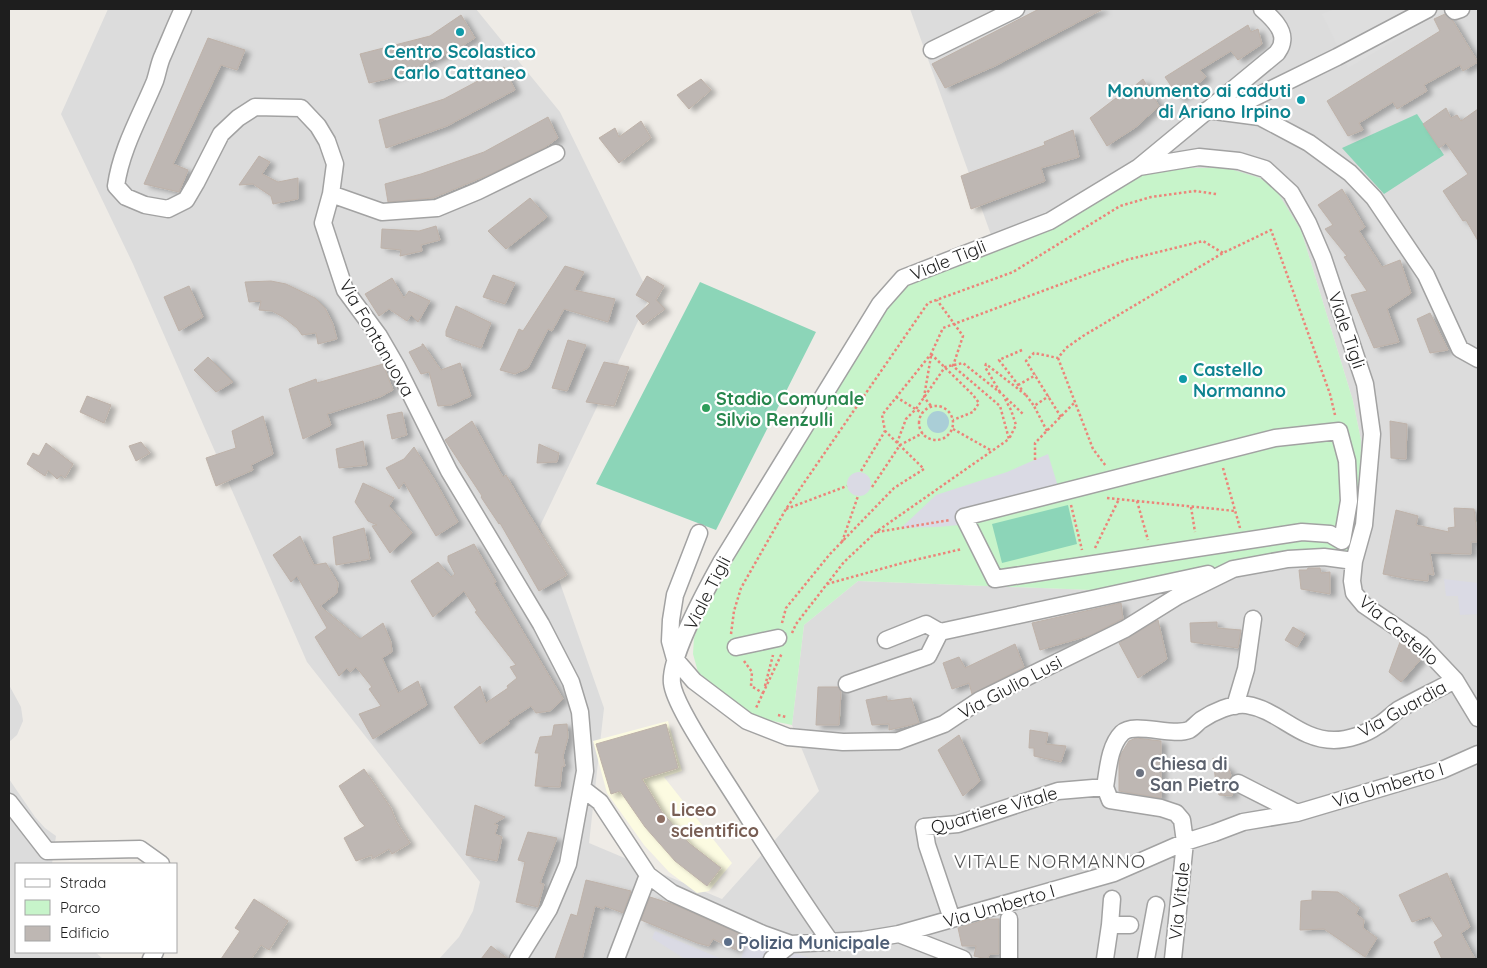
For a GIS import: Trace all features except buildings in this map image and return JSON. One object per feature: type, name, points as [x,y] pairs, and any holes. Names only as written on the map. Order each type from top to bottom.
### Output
[{"type":"street","name":"Via Fontanuova","points":[[183,9],[162,56],[156,78],[132,133],[118,172],[116,186],[126,197],[145,205],[168,209],[186,200],[221,134],[236,120],[255,107],[302,108],[318,126],[335,164],[331,194],[323,223],[345,290],[379,336],[397,367],[449,471],[540,624],[570,682],[580,712],[585,771],[568,864],[549,909],[518,959]]},
{"type":"street","points":[[932,50],[1016,9]]},
{"type":"street","points":[[1139,167],[1277,53],[1283,42],[1282,34],[1272,18],[1262,9]]},
{"type":"street","points":[[1225,112],[1337,57],[1428,9]]},
{"type":"street","points":[[1453,9],[1456,11],[1461,9]]},
{"type":"street","points":[[1207,110],[1260,117],[1309,143],[1350,173],[1374,198],[1426,275],[1460,349],[1478,359]]},
{"type":"street","points":[[331,194],[382,212],[437,208],[556,153]]},
{"type":"street","name":"Viale Tigli","points":[[830,941],[804,905],[702,744],[677,699],[672,683],[675,659],[702,596],[880,304],[903,278],[1050,221],[1139,167],[1199,157],[1239,161],[1264,169],[1291,194],[1308,223],[1323,258],[1365,384],[1372,434],[1364,525],[1354,561]]},
{"type":"street","points":[[1339,432],[1347,461],[1349,501],[1342,541],[1330,534],[1302,532],[995,579],[964,517],[1219,452],[1275,438],[1339,432]]},
{"type":"street","points":[[675,659],[670,641],[675,595],[699,532]]},
{"type":"street","name":"Via Giulio Lusi","points":[[675,659],[694,681],[746,721],[788,737],[843,742],[898,741],[944,724],[980,700],[1125,629],[1178,596],[1233,569],[1297,559],[1324,557],[1354,561]]},
{"type":"street","name":"Via Castello","points":[[1354,561],[1352,581],[1354,593],[1364,605],[1421,644],[1456,680],[1478,718]]},
{"type":"street","points":[[886,640],[926,624],[940,632],[1233,569]]},
{"type":"street","points":[[1235,706],[1246,669],[1253,619]]},
{"type":"street","points":[[847,684],[928,656],[940,632]]},
{"type":"street","points":[[736,647],[783,643]]},
{"type":"street","name":"Via Guardia","points":[[1105,787],[1110,758],[1123,732],[1130,728],[1165,732],[1188,730],[1220,709],[1246,705],[1273,714],[1297,730],[1312,737],[1334,740],[1360,734],[1376,727],[1398,710],[1456,680]]},
{"type":"street","name":"Via Umberto I","points":[[791,944],[863,940],[899,934],[1114,873],[1185,842],[1243,822],[1297,813],[1442,770],[1478,754]]},
{"type":"street","points":[[1238,783],[1297,813]]},
{"type":"street","points":[[1105,787],[1110,800],[1160,808],[1176,813],[1182,820],[1185,842]]},
{"type":"street","name":"Quartiere Vitale","points":[[952,919],[927,845],[924,827],[958,824],[1058,791],[1105,787]]},
{"type":"street","points":[[582,788],[600,802],[648,875],[672,893],[763,934],[791,944]]},
{"type":"street","points":[[9,802],[47,851],[140,849],[161,863]]},
{"type":"street","name":"Via Vitale","points":[[1174,959],[1185,842]]},
{"type":"street","points":[[616,959],[648,875]]},
{"type":"street","points":[[1105,959],[1112,899]]},
{"type":"street","points":[[1146,959],[1156,905]]},
{"type":"street","points":[[1009,919],[1009,959]]},
{"type":"street","points":[[1110,925],[1130,924]]},
{"type":"street","points":[[899,934],[963,959]]},
{"type":"street","points":[[772,959],[791,944]]},
{"type":"path","points":[[763,692],[751,686],[752,672],[739,654],[731,634],[734,610],[741,588],[786,509],[928,303],[1013,272],[1120,206],[1151,197],[1178,193],[1195,191],[1216,194]]},
{"type":"path","points":[[1058,358],[1066,348],[1083,336],[1222,253],[1271,230],[1330,394],[1339,432]]},
{"type":"path","points":[[861,471],[884,431],[882,415],[931,354],[943,328],[1126,260],[1204,241],[1222,253]]},
{"type":"path","points":[[938,300],[963,336],[953,366]]},
{"type":"path","points":[[1022,350],[999,360],[1034,406],[1048,431]]},
{"type":"path","points":[[1058,358],[1034,353],[1026,361],[1061,417]]},
{"type":"path","points":[[931,354],[979,403],[973,412],[953,420]]},
{"type":"path","points":[[931,354],[924,397],[931,406]]},
{"type":"path","points":[[1058,358],[1093,449],[1115,479]]},
{"type":"path","points":[[872,486],[898,444],[906,419],[916,409],[945,367],[963,363],[1002,394],[1023,414]]},
{"type":"path","points":[[763,710],[755,708],[783,643],[844,562],[876,532],[1009,439],[1016,425],[1011,410],[985,367],[986,364],[1026,395]]},
{"type":"path","points":[[953,366],[1000,406],[1009,439]]},
{"type":"path","points":[[1018,385],[1036,375]]},
{"type":"path","points":[[1034,406],[1049,396]]},
{"type":"path","points":[[896,397],[922,413]]},
{"type":"path","points":[[1035,460],[1035,443],[1075,402]]},
{"type":"path","points":[[931,406],[941,406],[946,409],[953,420],[950,434],[940,440],[929,438],[923,433],[919,425],[922,413],[931,406]]},
{"type":"path","points":[[952,429],[992,451]]},
{"type":"path","points":[[763,692],[783,643],[786,608],[841,543],[894,488],[924,469],[884,431]]},
{"type":"path","points":[[898,444],[923,433]]},
{"type":"path","points":[[1219,452],[1244,541]]},
{"type":"path","points":[[786,509],[847,486]]},
{"type":"path","points":[[1060,493],[1068,494],[1086,565]]},
{"type":"path","points":[[841,543],[858,496]]},
{"type":"path","points":[[1102,497],[1235,511]]},
{"type":"path","points":[[1086,565],[1120,499]]},
{"type":"path","points":[[1137,501],[1152,555]]},
{"type":"path","points":[[1191,506],[1198,548]]},
{"type":"path","points":[[876,532],[964,517]]},
{"type":"path","points":[[827,584],[906,562],[978,545]]},
{"type":"path","points":[[770,713],[786,717]]},
{"type":"shaded area","points":[[108,9],[476,9],[560,112],[650,296],[540,526],[604,708],[589,843],[722,899],[819,791],[792,725],[804,625],[858,581],[1117,591],[1361,440],[1353,401],[1301,230],[995,246],[910,9],[1478,9],[1478,959],[439,959],[459,937],[473,911],[480,882],[307,662],[133,264],[61,114]]},
{"type":"shaded area","points":[[1335,9],[1448,9],[1348,68],[1322,14]]},
{"type":"shaded area","points":[[1048,454],[1060,493],[970,524],[901,528],[936,495],[1007,472]]},
{"type":"shaded area","points":[[859,472],[868,475],[871,484],[868,493],[859,496],[850,493],[847,484],[850,475]]},
{"type":"shaded area","points":[[1444,579],[1478,583],[1478,614],[1460,615],[1458,596],[1446,596]]},
{"type":"shaded area","points":[[9,685],[21,707],[23,721],[17,735],[9,742]]},
{"type":"shaded area","name":"Liceo scientifico","points":[[668,721],[682,771],[664,777],[732,863],[709,891],[697,893],[669,872],[644,845],[607,793],[593,741]]},
{"type":"shaded area","points":[[9,779],[35,817],[56,836],[52,863],[15,863],[15,953],[96,953],[103,959],[9,959]]},
{"type":"shaded area","points":[[655,931],[722,959],[685,959],[652,938]]},
{"type":"shaded area","points":[[748,937],[812,959],[741,959]]},
{"type":"green space","points":[[1417,114],[1444,155],[1384,194],[1342,148]]},
{"type":"green space","points":[[1145,168],[1227,168],[1260,178],[1276,190],[1301,230],[1353,401],[1361,440],[1360,497],[1348,551],[1285,553],[1117,591],[858,581],[804,625],[792,725],[758,718],[733,703],[698,672],[693,654],[694,638],[704,609],[892,285],[995,246]]},
{"type":"green space","name":"Stadio Comunale Silvio Renzulli","points":[[700,282],[816,332],[716,530],[596,484]]},
{"type":"green space","points":[[1068,505],[1077,544],[1002,563],[992,524]]},
{"type":"water","points":[[938,411],[946,414],[949,422],[946,430],[938,433],[930,430],[927,422],[930,414]]},
{"type":"place","name":"Centro Scolastico Carlo Cattaneo","points":[[460,32]]},
{"type":"place","name":"Monumento ai caduti di Ariano Irpino","points":[[1301,100]]},
{"type":"place","name":"Castello Normanno","points":[[1183,379]]},
{"type":"place","name":"Stadio Comunale Silvio Renzulli","points":[[706,408]]},
{"type":"place","name":"Chiesa di San Pietro","points":[[1140,773]]},
{"type":"place","name":"Liceo scientifico","points":[[661,819]]},
{"type":"place","name":"Polizia Municipale","points":[[728,942]]},
{"type":"district","name":"VITALE NORMANNO","points":[[1050,861]]}]
